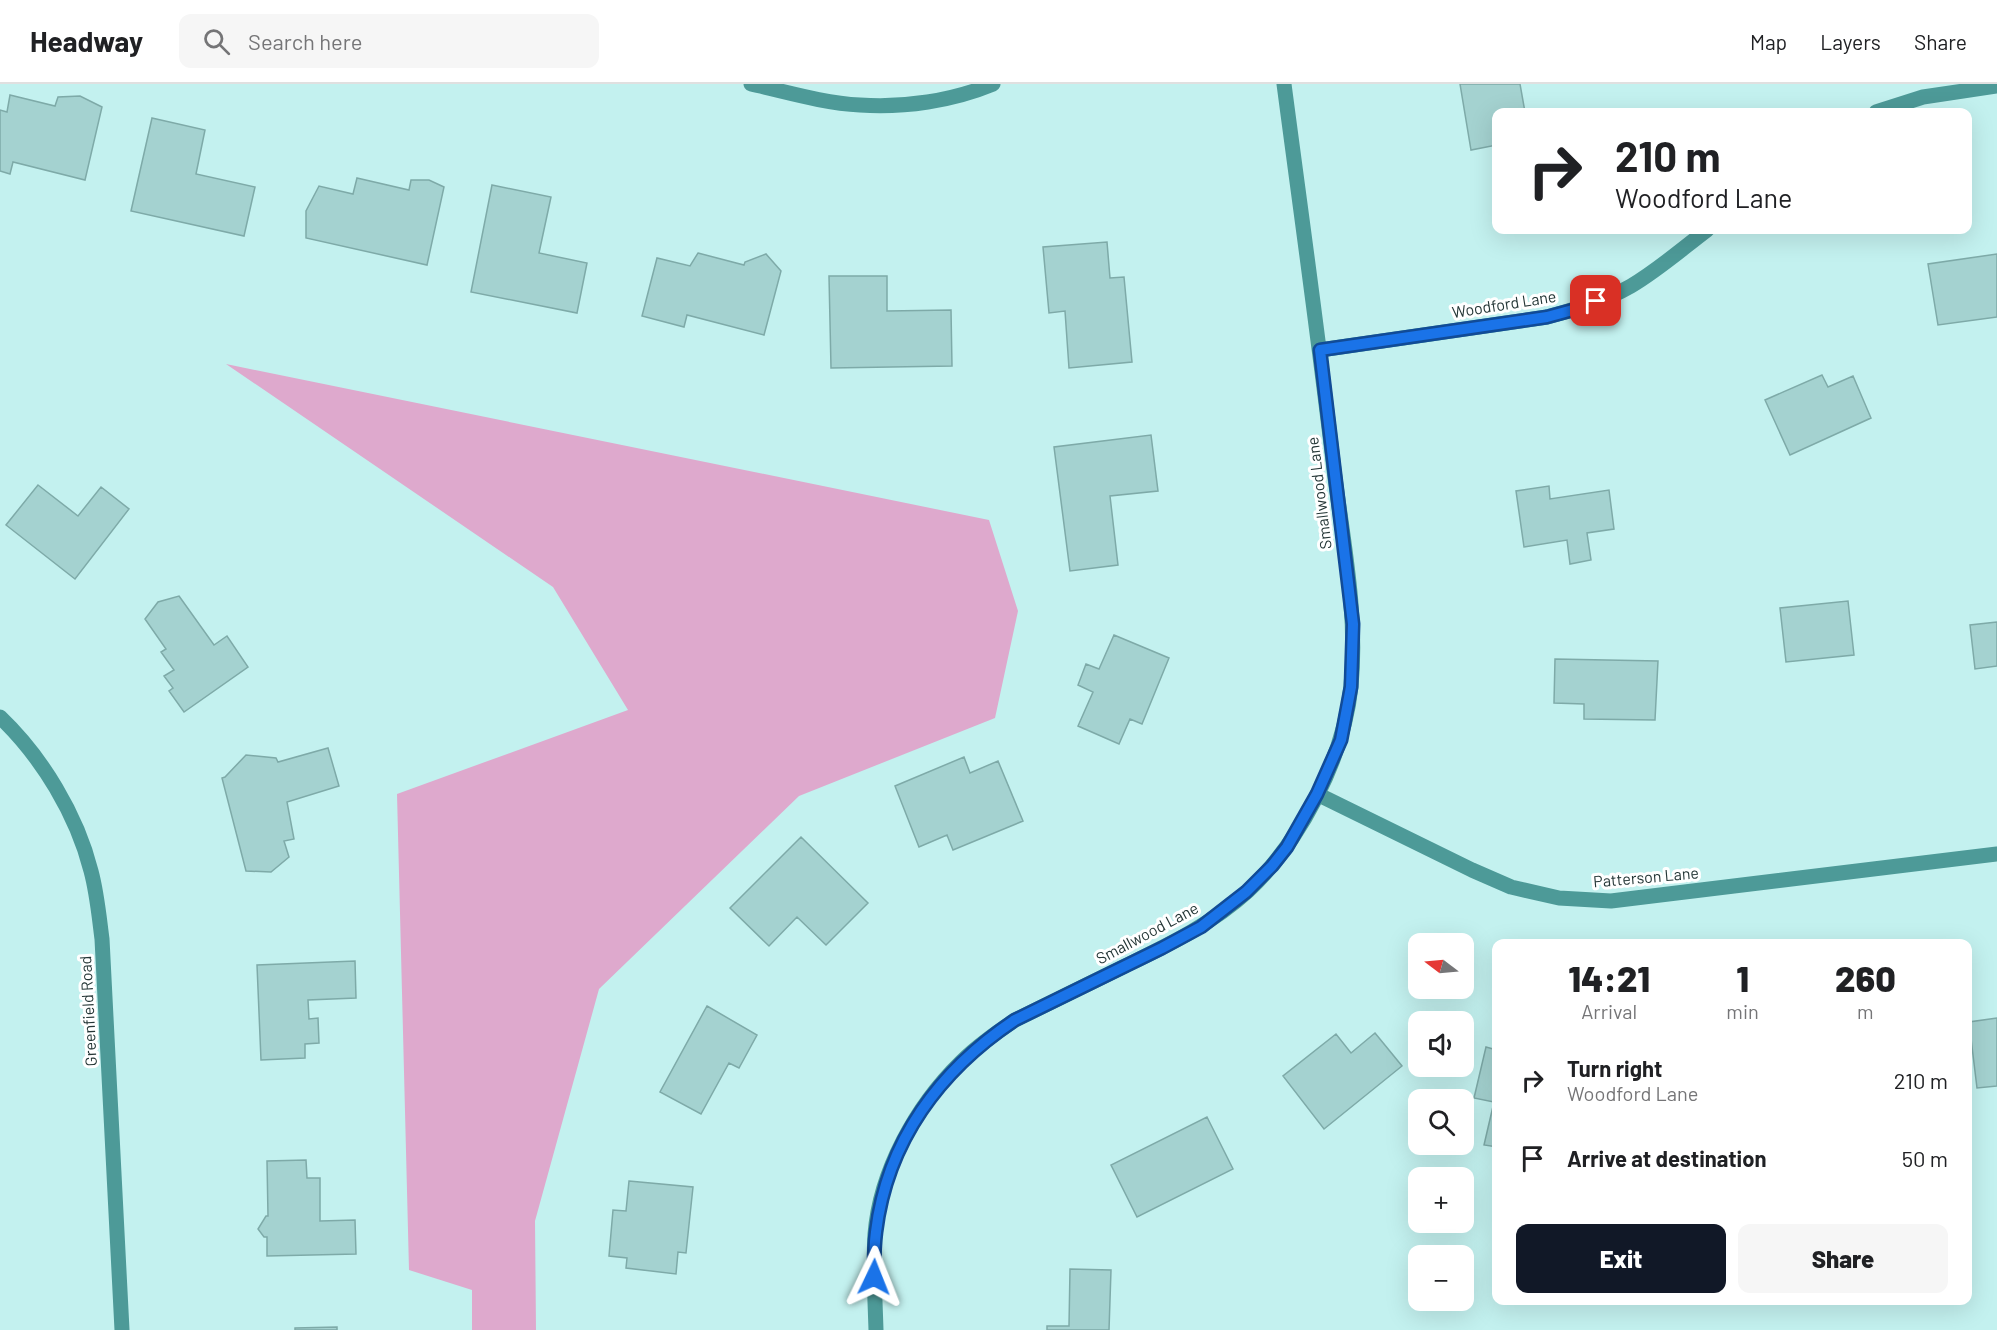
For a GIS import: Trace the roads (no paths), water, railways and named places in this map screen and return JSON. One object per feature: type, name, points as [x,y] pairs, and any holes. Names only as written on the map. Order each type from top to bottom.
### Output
[{"type":"street","points":[[751,84],[823,100],[861,105],[908,105],[954,97],[993,84]]},
{"type":"street","name":"Smallwood Lane","points":[[876,1330],[875,1232],[883,1194],[893,1163],[905,1137],[927,1101],[961,1062],[995,1033],[1015,1020],[1201,927],[1246,892],[1287,847],[1317,794],[1341,740],[1351,687],[1353,624],[1320,350],[1284,84]]},
{"type":"street","points":[[1889,108],[1923,97],[1997,86]]},
{"type":"street","name":"Woodford Lane","points":[[1320,350],[1547,317],[1580,308],[1628,287],[1656,270],[1702,234]]},
{"type":"street","name":"Greenfield Road","points":[[0,717],[14,730],[45,771],[69,814],[91,869],[102,939],[122,1330]]},
{"type":"street","name":"Patterson Lane","points":[[1317,794],[1511,887],[1559,898],[1611,901],[1997,854]]}]
